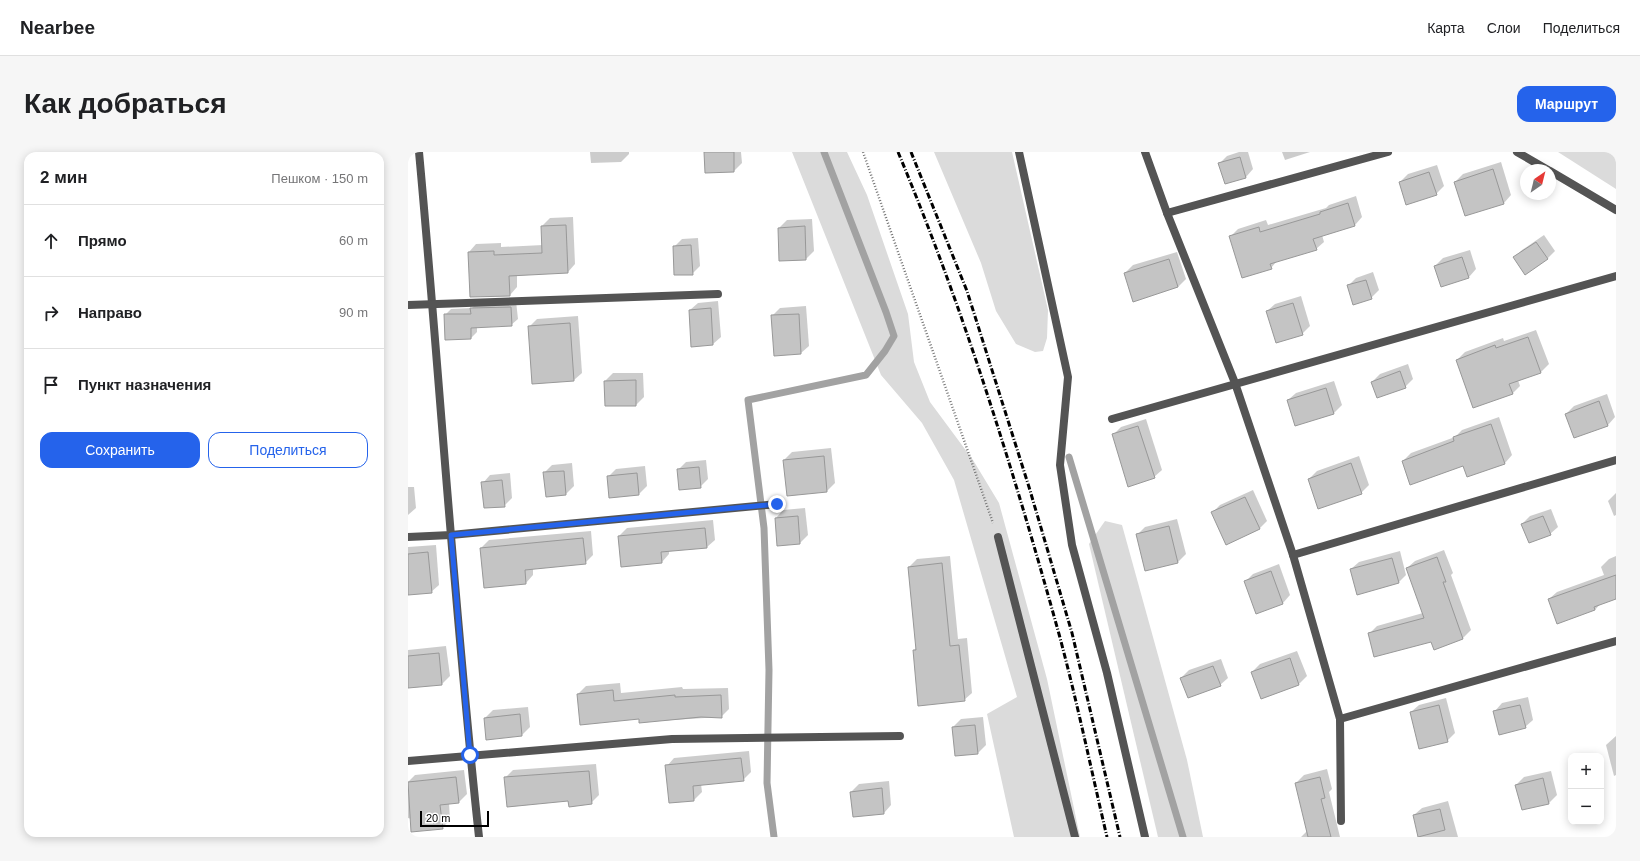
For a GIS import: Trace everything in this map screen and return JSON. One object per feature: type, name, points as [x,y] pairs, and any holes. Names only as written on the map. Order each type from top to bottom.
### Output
[{"type":"street","points":[[419,152],[470,755],[480,837]]},
{"type":"street","points":[[1019,152],[1068,377],[1060,465],[1072,545],[1106,673],[1145,837]]},
{"type":"street","points":[[1145,152],[1167,213],[1235,383],[1293,555],[1340,719],[1341,821]]},
{"type":"street","points":[[1167,213],[1388,152]]},
{"type":"street","points":[[1517,152],[1537,164]]},
{"type":"street","points":[[1556,175],[1616,210]]},
{"type":"street","points":[[1112,419],[1616,276]]},
{"type":"street","points":[[408,305],[718,294]]},
{"type":"street","points":[[1293,555],[1616,460]]},
{"type":"street","points":[[408,537],[451,535],[777,504]]},
{"type":"street","points":[[998,537],[1075,837]]},
{"type":"street","points":[[1340,719],[1616,641]]},
{"type":"street","points":[[408,761],[672,739],[900,736]]},
{"type":"path","points":[[863,152],[998,537]]},
{"type":"shaded area","points":[[792,152],[847,152],[867,195],[908,314],[914,362],[930,402],[973,460],[999,503],[1047,679],[1080,837],[1014,837],[987,714],[1017,697],[954,480],[922,423],[881,375]]},
{"type":"shaded area","points":[[934,152],[1012,152],[1048,310],[1047,338],[1043,351],[1035,352],[1016,344],[996,311],[981,263]]},
{"type":"shaded area","points":[[1558,152],[1616,152],[1616,189]]},
{"type":"shaded area","points":[[1105,521],[1122,525],[1187,760],[1203,837],[1158,837],[1089,544]]},
{"type":"building","points":[[704,152],[734,152],[734,172],[705,173]]},
{"type":"building","points":[[1240,157],[1246,178],[1225,184],[1218,163]]},
{"type":"building","points":[[1493,169],[1504,204],[1465,216],[1454,182]]},
{"type":"building","points":[[1429,172],[1437,195],[1406,205],[1399,182]]},
{"type":"building","points":[[1348,203],[1355,226],[1313,239],[1317,250],[1270,264],[1272,269],[1242,278],[1229,236],[1259,227],[1260,232],[1320,214],[1320,212]]},
{"type":"building","points":[[566,225],[568,273],[509,276],[510,296],[470,297],[468,252],[494,251],[494,255],[542,253],[541,226]]},
{"type":"building","points":[[805,226],[806,260],[779,261],[778,228]]},
{"type":"building","points":[[1536,242],[1548,259],[1525,275],[1513,257]]},
{"type":"building","points":[[691,245],[693,275],[674,275],[673,246]]},
{"type":"building","points":[[1462,257],[1469,278],[1441,287],[1434,266]]},
{"type":"building","points":[[1169,259],[1178,287],[1133,302],[1124,273]]},
{"type":"building","points":[[1366,280],[1372,299],[1353,305],[1347,285]]},
{"type":"building","points":[[1293,303],[1303,335],[1276,343],[1266,311]]},
{"type":"building","points":[[511,307],[512,326],[471,328],[471,339],[445,340],[444,314],[471,314],[470,308]]},
{"type":"building","points":[[711,308],[713,345],[691,347],[689,310]]},
{"type":"building","points":[[799,314],[801,354],[774,356],[771,315]]},
{"type":"building","points":[[570,323],[574,381],[532,384],[528,326]]},
{"type":"building","points":[[1528,337],[1541,373],[1509,384],[1513,394],[1473,408],[1456,360],[1495,345],[1496,348]]},
{"type":"building","points":[[1400,371],[1406,388],[1377,398],[1371,382]]},
{"type":"building","points":[[636,380],[636,406],[605,406],[604,381]]},
{"type":"building","points":[[1326,388],[1334,414],[1295,426],[1287,400]]},
{"type":"building","points":[[1599,401],[1608,426],[1574,438],[1565,414]]},
{"type":"building","points":[[1491,424],[1505,464],[1467,477],[1463,466],[1410,485],[1402,461],[1454,441],[1453,437]]},
{"type":"building","points":[[1138,426],[1155,478],[1128,487],[1112,434]]},
{"type":"building","points":[[824,456],[827,492],[787,496],[783,460]]},
{"type":"building","points":[[1351,463],[1362,494],[1318,509],[1308,479]]},
{"type":"building","points":[[699,467],[701,488],[679,490],[677,469]]},
{"type":"building","points":[[564,471],[566,495],[546,497],[543,472]]},
{"type":"building","points":[[637,473],[639,495],[609,498],[607,476]]},
{"type":"building","points":[[502,480],[505,507],[484,508],[481,482]]},
{"type":"building","points":[[1245,497],[1260,529],[1226,545],[1211,512]]},
{"type":"building","points":[[798,516],[800,544],[777,546],[775,518]]},
{"type":"building","points":[[1543,516],[1551,535],[1529,543],[1521,524]]},
{"type":"building","points":[[1169,526],[1178,563],[1145,571],[1136,534]]},
{"type":"building","points":[[705,528],[707,548],[661,552],[662,563],[621,567],[618,536]]},
{"type":"building","points":[[583,538],[586,564],[525,570],[526,584],[484,588],[480,548]]},
{"type":"building","points":[[428,552],[432,593],[408,595],[408,554]]},
{"type":"building","points":[[1437,557],[1446,582],[1443,582],[1463,639],[1434,650],[1431,642],[1374,657],[1368,633],[1424,618],[1406,568]]},
{"type":"building","points":[[1392,558],[1399,583],[1357,595],[1350,569]]},
{"type":"building","points":[[942,563],[950,646],[959,645],[965,701],[918,706],[913,650],[916,650],[908,567]]},
{"type":"building","points":[[1271,571],[1283,604],[1256,614],[1244,581]]},
{"type":"building","points":[[1616,575],[1616,599],[1594,607],[1595,610],[1557,624],[1548,599]]},
{"type":"building","points":[[439,653],[442,685],[408,688],[408,656]]},
{"type":"building","points":[[1290,658],[1299,685],[1261,699],[1251,672]]},
{"type":"building","points":[[1213,666],[1221,686],[1188,698],[1180,678]]},
{"type":"building","points":[[613,690],[614,701],[675,695],[675,697],[721,695],[722,718],[701,717],[639,723],[639,719],[580,725],[577,694]]},
{"type":"building","points":[[1439,705],[1448,742],[1419,749],[1410,712]]},
{"type":"building","points":[[1520,705],[1526,728],[1499,735],[1493,711]]},
{"type":"building","points":[[520,714],[522,736],[486,740],[484,718]]},
{"type":"building","points":[[975,725],[978,754],[955,756],[952,727]]},
{"type":"building","points":[[741,758],[744,781],[693,786],[694,801],[669,803],[665,765]]},
{"type":"building","points":[[589,771],[592,804],[569,807],[568,801],[507,807],[504,777]]},
{"type":"building","points":[[456,777],[459,803],[440,805],[443,829],[411,832],[408,782]]},
{"type":"building","points":[[1320,777],[1325,798],[1321,799],[1331,837],[1308,837],[1295,783]]},
{"type":"building","points":[[1543,778],[1549,804],[1522,810],[1515,785]]},
{"type":"building","points":[[882,788],[884,814],[853,817],[850,792]]},
{"type":"building","points":[[1440,809],[1445,830],[1418,837],[1413,815]]},
{"type":"waterway","points":[[774,837],[767,783],[769,670],[764,528],[748,400],[866,375],[885,351],[894,336],[824,152]]},
{"type":"waterway","points":[[1069,457],[1183,837]]},
{"type":"railway","points":[[898,152],[922,211],[966,330],[1024,512],[1059,634],[1107,837]]},
{"type":"railway","points":[[911,152],[967,291],[1029,487],[1072,633],[1120,837]]},
{"type":"route","points":[[470,755],[451,535],[777,504]]}]
